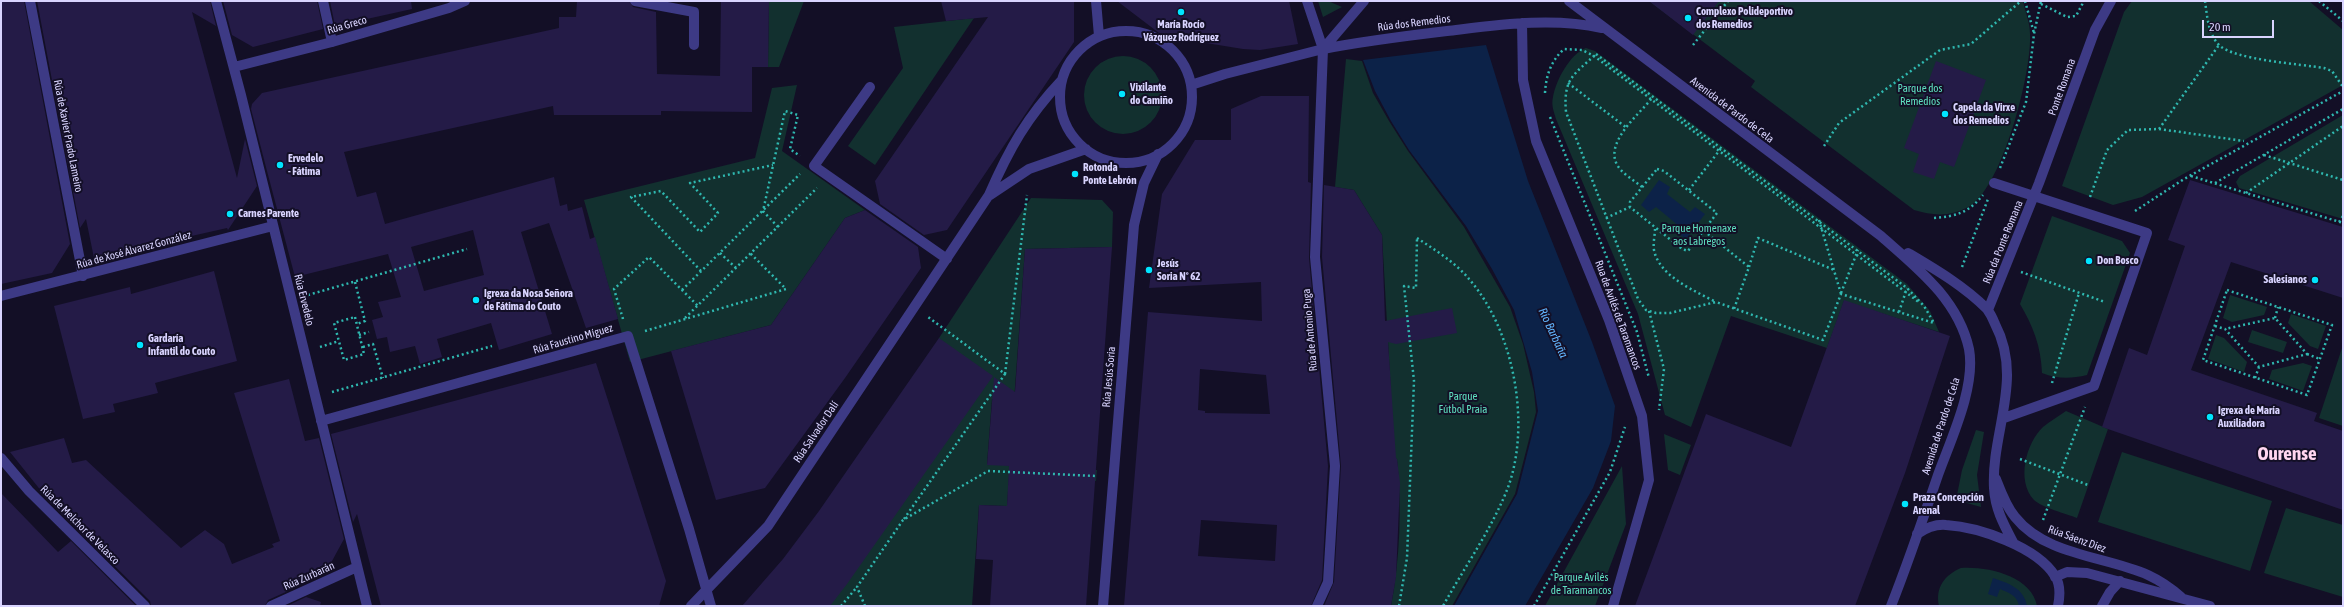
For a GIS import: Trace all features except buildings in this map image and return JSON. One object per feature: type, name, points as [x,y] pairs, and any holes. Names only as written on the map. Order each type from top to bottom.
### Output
[{"type":"street","name":"Rúa de Xavier Prado Lameiro","points":[[30,1],[83,276]]},
{"type":"street","name":"Rúa Ervedelo","points":[[216,1],[234,67],[367,606]]},
{"type":"street","points":[[323,1],[332,42]]},
{"type":"street","name":"Rúa Greco","points":[[234,67],[332,42],[449,8],[465,1]]},
{"type":"street","points":[[635,1],[694,12],[694,45]]},
{"type":"street","points":[[1096,1],[1099,36]]},
{"type":"street","points":[[1307,1],[1323,49]]},
{"type":"street","points":[[1323,49],[1355,9],[1364,1]]},
{"type":"street","name":"Avenida de Pardo de Cela","points":[[1569,1],[1881,236],[1923,272],[1943,294],[1959,322],[1968,348],[1971,364],[1970,377],[1960,413],[1892,605]]},
{"type":"street","name":"Ponte Romana","points":[[2039,182],[2095,30],[2111,1]]},
{"type":"street","points":[[1522,23],[1583,24],[1605,28]]},
{"type":"street","name":"Rúa dos Remedios","points":[[1191,85],[1225,74],[1323,49],[1359,42],[1522,23]]},
{"type":"street","name":"Rua de Avilés de Taramancos","points":[[1522,23],[1521,37],[1523,80],[1536,141],[1609,320],[1642,416],[1648,480],[1614,606]]},
{"type":"street","points":[[1125,31],[1138,32],[1157,38],[1173,50],[1184,66],[1191,85],[1191,105],[1185,125],[1174,142],[1158,154],[1138,161],[1120,162],[1102,158],[1086,149],[1074,137],[1064,120],[1060,100],[1062,80],[1070,62],[1078,52],[1099,36],[1125,31]]},
{"type":"street","name":"Rúa de Antonio Puga","points":[[1317,606],[1328,582],[1335,466],[1315,257],[1323,49]]},
{"type":"street","name":"Rúa Salvador Dalí","points":[[691,606],[768,526],[989,196],[1015,140],[1041,102],[1062,80]]},
{"type":"street","points":[[870,87],[812,165],[947,259]]},
{"type":"street","name":"Rúa Salvador Dalí","points":[[989,196],[1029,169],[1086,149]]},
{"type":"street","name":"Rúa Jesús Soria","points":[[1103,606],[1134,225],[1144,183],[1158,154]]},
{"type":"street","name":"Rúa da Ponte Romana","points":[[1988,310],[2039,182]]},
{"type":"street","points":[[1994,183],[2147,233],[2094,386],[2004,418]]},
{"type":"street","name":"Rúa de Xosé Álvarez González","points":[[1,296],[273,226]]},
{"type":"street","name":"Avenida de Pardo de Cela","points":[[1881,236],[1957,285],[1988,310],[2000,333],[2006,354],[2008,380],[2004,418],[1994,471],[1996,506],[2014,544]]},
{"type":"street","name":"Rúa Faustino Míguez","points":[[322,421],[628,336],[711,606]]},
{"type":"street","name":"Rúa de Melchor de Velasco","points":[[1,458],[29,491],[145,606]]},
{"type":"street","name":"Rúa Sáenz Díez","points":[[1994,471],[2005,502],[2015,518],[2040,538],[2075,552],[2147,574],[2166,584],[2181,597]]},
{"type":"street","points":[[1918,534],[1926,528],[1945,525],[1964,528],[2014,544],[2043,563],[2055,577],[2060,588],[2058,606]]},
{"type":"street","name":"Rúa Zurbarán","points":[[271,606],[357,567]]},
{"type":"street","name":"Rúa Sáenz Díez","points":[[2055,577],[2074,571],[2120,581],[2210,606]]},
{"type":"street","points":[[2102,606],[2120,581]]},
{"type":"path","points":[[1693,45],[1728,1]]},
{"type":"path","points":[[1824,146],[1839,123],[1940,50],[1971,44],[2021,1]]},
{"type":"path","points":[[2025,1],[2034,34]]},
{"type":"path","points":[[1957,285],[1994,183],[2026,102],[2034,34],[2041,2],[2067,17],[2076,16],[2084,1]]},
{"type":"path","points":[[2205,1],[2208,24],[2219,45],[2239,55],[2324,68],[2332,71],[2343,87]]},
{"type":"path","points":[[2319,1],[2343,21]]},
{"type":"path","points":[[2159,129],[2219,45]]},
{"type":"path","points":[[1545,100],[1548,74],[1556,57],[1564,49],[1582,50],[1594,56],[1596,54],[1722,147],[1907,288],[1924,306],[1934,324],[1841,294]]},
{"type":"path","points":[[1594,56],[1575,73],[1568,83],[1564,94],[1566,112],[1638,299],[1649,311],[1664,369],[1658,413],[1654,398]]},
{"type":"path","points":[[1568,83],[1627,128]]},
{"type":"path","points":[[2116,223],[2191,176],[2343,91]]},
{"type":"path","points":[[1642,187],[1620,169],[1616,162],[1615,151],[1619,140],[1627,128],[1653,97]]},
{"type":"path","points":[[1653,97],[1720,151],[1924,306],[1950,307]]},
{"type":"path","points":[[2215,183],[2343,109]]},
{"type":"path","points":[[682,290],[812,165],[790,149],[798,115],[785,111],[763,212]]},
{"type":"path","points":[[1548,111],[1637,332],[1651,384]]},
{"type":"path","points":[[2246,193],[2343,126]]},
{"type":"path","points":[[2084,213],[2107,150],[2115,140],[2128,130],[2159,129],[2244,142]]},
{"type":"path","points":[[1689,190],[1722,147]]},
{"type":"path","points":[[2264,155],[2291,162],[2343,180]]},
{"type":"path","points":[[701,271],[630,197],[661,191],[700,232],[718,213],[690,183],[773,164]]},
{"type":"path","points":[[1657,169],[1662,169],[1717,213],[1704,232],[1690,249],[1686,251],[1630,207],[1630,202],[1657,169]]},
{"type":"path","points":[[685,319],[829,176]]},
{"type":"path","points":[[2191,176],[2343,223]]},
{"type":"path","points":[[1934,218],[1954,217],[1973,207],[1994,183]]},
{"type":"path","points":[[841,606],[857,587],[1005,374],[1027,195]]},
{"type":"path","points":[[1606,218],[1630,207]]},
{"type":"path","points":[[763,212],[778,227]]},
{"type":"path","points":[[2339,222],[2343,216]]},
{"type":"path","points":[[1819,220],[1841,294]]},
{"type":"path","points":[[1656,228],[1654,254],[1660,264],[1677,280],[1716,302],[1823,340],[1858,250]]},
{"type":"path","points":[[1704,232],[1748,267]]},
{"type":"path","points":[[1399,606],[1407,558],[1414,381],[1404,286],[1416,288],[1417,238],[1454,264],[1469,278],[1491,309],[1501,333],[1517,389],[1517,451],[1507,491],[1443,606]]},
{"type":"path","points":[[1734,309],[1758,238],[1834,270]]},
{"type":"path","points":[[292,300],[467,249]]},
{"type":"path","points":[[720,253],[736,268]]},
{"type":"path","points":[[698,306],[649,257],[614,289],[628,336],[786,289],[750,254]]},
{"type":"path","points":[[2006,266],[2122,307]]},
{"type":"path","points":[[355,282],[365,321],[357,324]]},
{"type":"path","points":[[1899,312],[1907,288]]},
{"type":"path","points":[[2227,290],[2332,325],[2308,395],[2203,360],[2215,326],[2227,290]]},
{"type":"path","points":[[2046,402],[2079,293]]},
{"type":"path","points":[[1649,311],[1670,313],[1716,302]]},
{"type":"path","points":[[914,307],[1005,374]]},
{"type":"path","points":[[2275,318],[2278,307]]},
{"type":"path","points":[[354,317],[359,335],[364,354],[344,360],[334,323],[354,317]]},
{"type":"path","points":[[2215,326],[2225,329],[2275,318]]},
{"type":"path","points":[[2275,318],[2307,354],[2320,359]]},
{"type":"path","points":[[2225,329],[2259,366]]},
{"type":"path","points":[[359,335],[369,332]]},
{"type":"path","points":[[363,347],[373,344],[383,378]]},
{"type":"path","points":[[316,396],[492,346]]},
{"type":"path","points":[[2259,366],[2307,354]]},
{"type":"path","points":[[2255,378],[2259,366]]},
{"type":"path","points":[[2043,520],[2094,386]]},
{"type":"path","points":[[1534,606],[1610,472],[1628,419]]},
{"type":"path","points":[[2020,459],[2060,473],[2088,485]]},
{"type":"path","points":[[903,520],[988,471],[1113,477]]},
{"type":"path","points":[[857,587],[865,606]]},
{"type":"green space","points":[[769,1],[804,1],[779,67],[768,67]]},
{"type":"green space","points":[[1318,1],[1328,1],[1342,7],[1323,17]]},
{"type":"green space","name":"Parque dos Remedios","points":[[1649,1],[2023,1],[2030,30],[2026,74],[2021,100],[2013,126],[1994,176],[1982,194],[1970,206],[1963,210],[1949,214],[1935,214],[1914,210],[1751,87],[1755,81]]},
{"type":"green space","points":[[2132,1],[2309,1],[2343,30],[2343,85],[2142,197],[2113,205],[2062,186],[2124,12]]},
{"type":"green space","points":[[974,18],[875,165],[848,146],[903,68],[894,27]]},
{"type":"green space","name":"Parque Homenaxe aos Labregos","points":[[1586,48],[1595,51],[1907,284],[1930,311],[1939,332],[1844,301],[1827,348],[1731,316],[1691,427],[1665,415],[1638,314],[1556,119],[1553,108],[1552,103],[1557,83],[1565,68],[1580,51]]},
{"type":"green space","points":[[1123,56],[1138,59],[1145,63],[1155,73],[1159,80],[1162,95],[1159,110],[1155,117],[1145,127],[1138,131],[1123,134],[1108,131],[1101,127],[1091,117],[1087,110],[1084,95],[1087,80],[1091,73],[1101,63],[1108,59]]},
{"type":"green space","name":"Parque Fútbol Praia","points":[[1346,59],[1362,61],[1373,93],[1389,121],[1408,151],[1464,227],[1510,307],[1523,344],[1534,392],[1536,412],[1515,494],[1452,606],[1391,606],[1398,551],[1400,514],[1397,459],[1387,457],[1391,394],[1382,235],[1354,190],[1335,187]]},
{"type":"green space","points":[[797,85],[782,151],[865,210],[845,218],[771,325],[630,362],[584,200],[755,158],[772,88]]},
{"type":"green space","points":[[2343,115],[2343,219],[2239,188],[2236,182],[2240,176]]},
{"type":"green space","points":[[1031,198],[1102,200],[1113,212],[1112,247],[1025,249],[1014,401],[992,399],[987,464],[1097,470],[1096,481],[1009,477],[1007,506],[979,505],[972,606],[830,606],[939,338]]},
{"type":"green space","points":[[2052,216],[2122,241],[2130,253],[2087,375],[2070,378],[2042,373],[2036,337],[2020,304]]},
{"type":"green space","points":[[2230,295],[2267,307],[2264,315],[2232,322],[2223,318]]},
{"type":"green space","points":[[2291,314],[2326,326],[2318,349],[2310,346],[2288,323]]},
{"type":"green space","points":[[2252,330],[2287,342],[2283,353],[2248,342]]},
{"type":"green space","points":[[2216,335],[2224,338],[2247,362],[2244,372],[2208,359]]},
{"type":"green space","points":[[2343,345],[2343,426],[2319,418]]},
{"type":"green space","points":[[2303,363],[2312,366],[2303,391],[2269,379],[2272,370]]},
{"type":"green space","points":[[2066,411],[2108,429],[2077,518],[2037,503],[2029,492],[2025,483],[2025,462],[2032,442],[2043,427]]},
{"type":"green space","points":[[1976,430],[1984,432],[1977,475],[1981,507],[1956,500],[1962,470]]},
{"type":"green space","points":[[1664,434],[1691,445],[1680,475],[1668,470]]},
{"type":"green space","points":[[2122,452],[2272,501],[2250,571],[2098,522]]},
{"type":"green space","name":"Parque Avilés de Taramancos","points":[[1622,466],[1626,524],[1595,606],[1545,606]]},
{"type":"green space","points":[[2286,508],[2343,525],[2343,597],[2264,573]]},
{"type":"green space","points":[[1961,568],[1995,571],[2018,580],[2027,587],[2037,606],[1939,606],[1938,593],[1942,582],[1950,574]]},
{"type":"water","name":"Río Barbaña","points":[[1486,45],[1528,181],[1592,342],[1615,406],[1611,441],[1593,488],[1525,606],[1454,606],[1517,494],[1538,411],[1532,372],[1514,310],[1492,269],[1466,226],[1409,150],[1391,121],[1375,91],[1363,60]]},
{"type":"water","points":[[1659,180],[1670,187],[1667,194],[1690,212],[1695,207],[1705,214],[1686,239],[1676,232],[1679,226],[1656,207],[1649,212],[1641,205]]},
{"type":"water","points":[[1993,578],[2010,584],[2019,591],[2023,595],[2027,606],[2019,606],[2014,597],[2000,589],[1997,597],[1988,594]]},
{"type":"place","name":"María Rocío Vázquez Rodríguez","points":[[1181,12]]},
{"type":"place","name":"Complexo Polideportivo dos Remedios","points":[[1688,18]]},
{"type":"place","name":"Vixilante do Camiño","points":[[1122,94]]},
{"type":"place","name":"Capela da Virxe dos Remedios","points":[[1945,114]]},
{"type":"place","name":"Ervedelo - Fátima","points":[[280,165]]},
{"type":"place","name":"Rotonda Ponte Lebrón","points":[[1075,174]]},
{"type":"place","name":"Carnes Parente","points":[[230,214]]},
{"type":"place","name":"Don Bosco","points":[[2089,261]]},
{"type":"place","name":"Jesús Soria Nº 62","points":[[1149,270]]},
{"type":"place","name":"Salesianos","points":[[2315,280]]},
{"type":"place","name":"Igrexa da Nosa Señora de Fátima do Couto","points":[[476,300]]},
{"type":"place","name":"Gardaría Infantil do Couto","points":[[140,345]]},
{"type":"place","name":"Igrexa de María Auxiliadora","points":[[2210,417]]},
{"type":"place","name":"Praza Concepción Arenal","points":[[1905,504]]},
{"type":"district","name":"Ourense","points":[[2287,454]]}]
